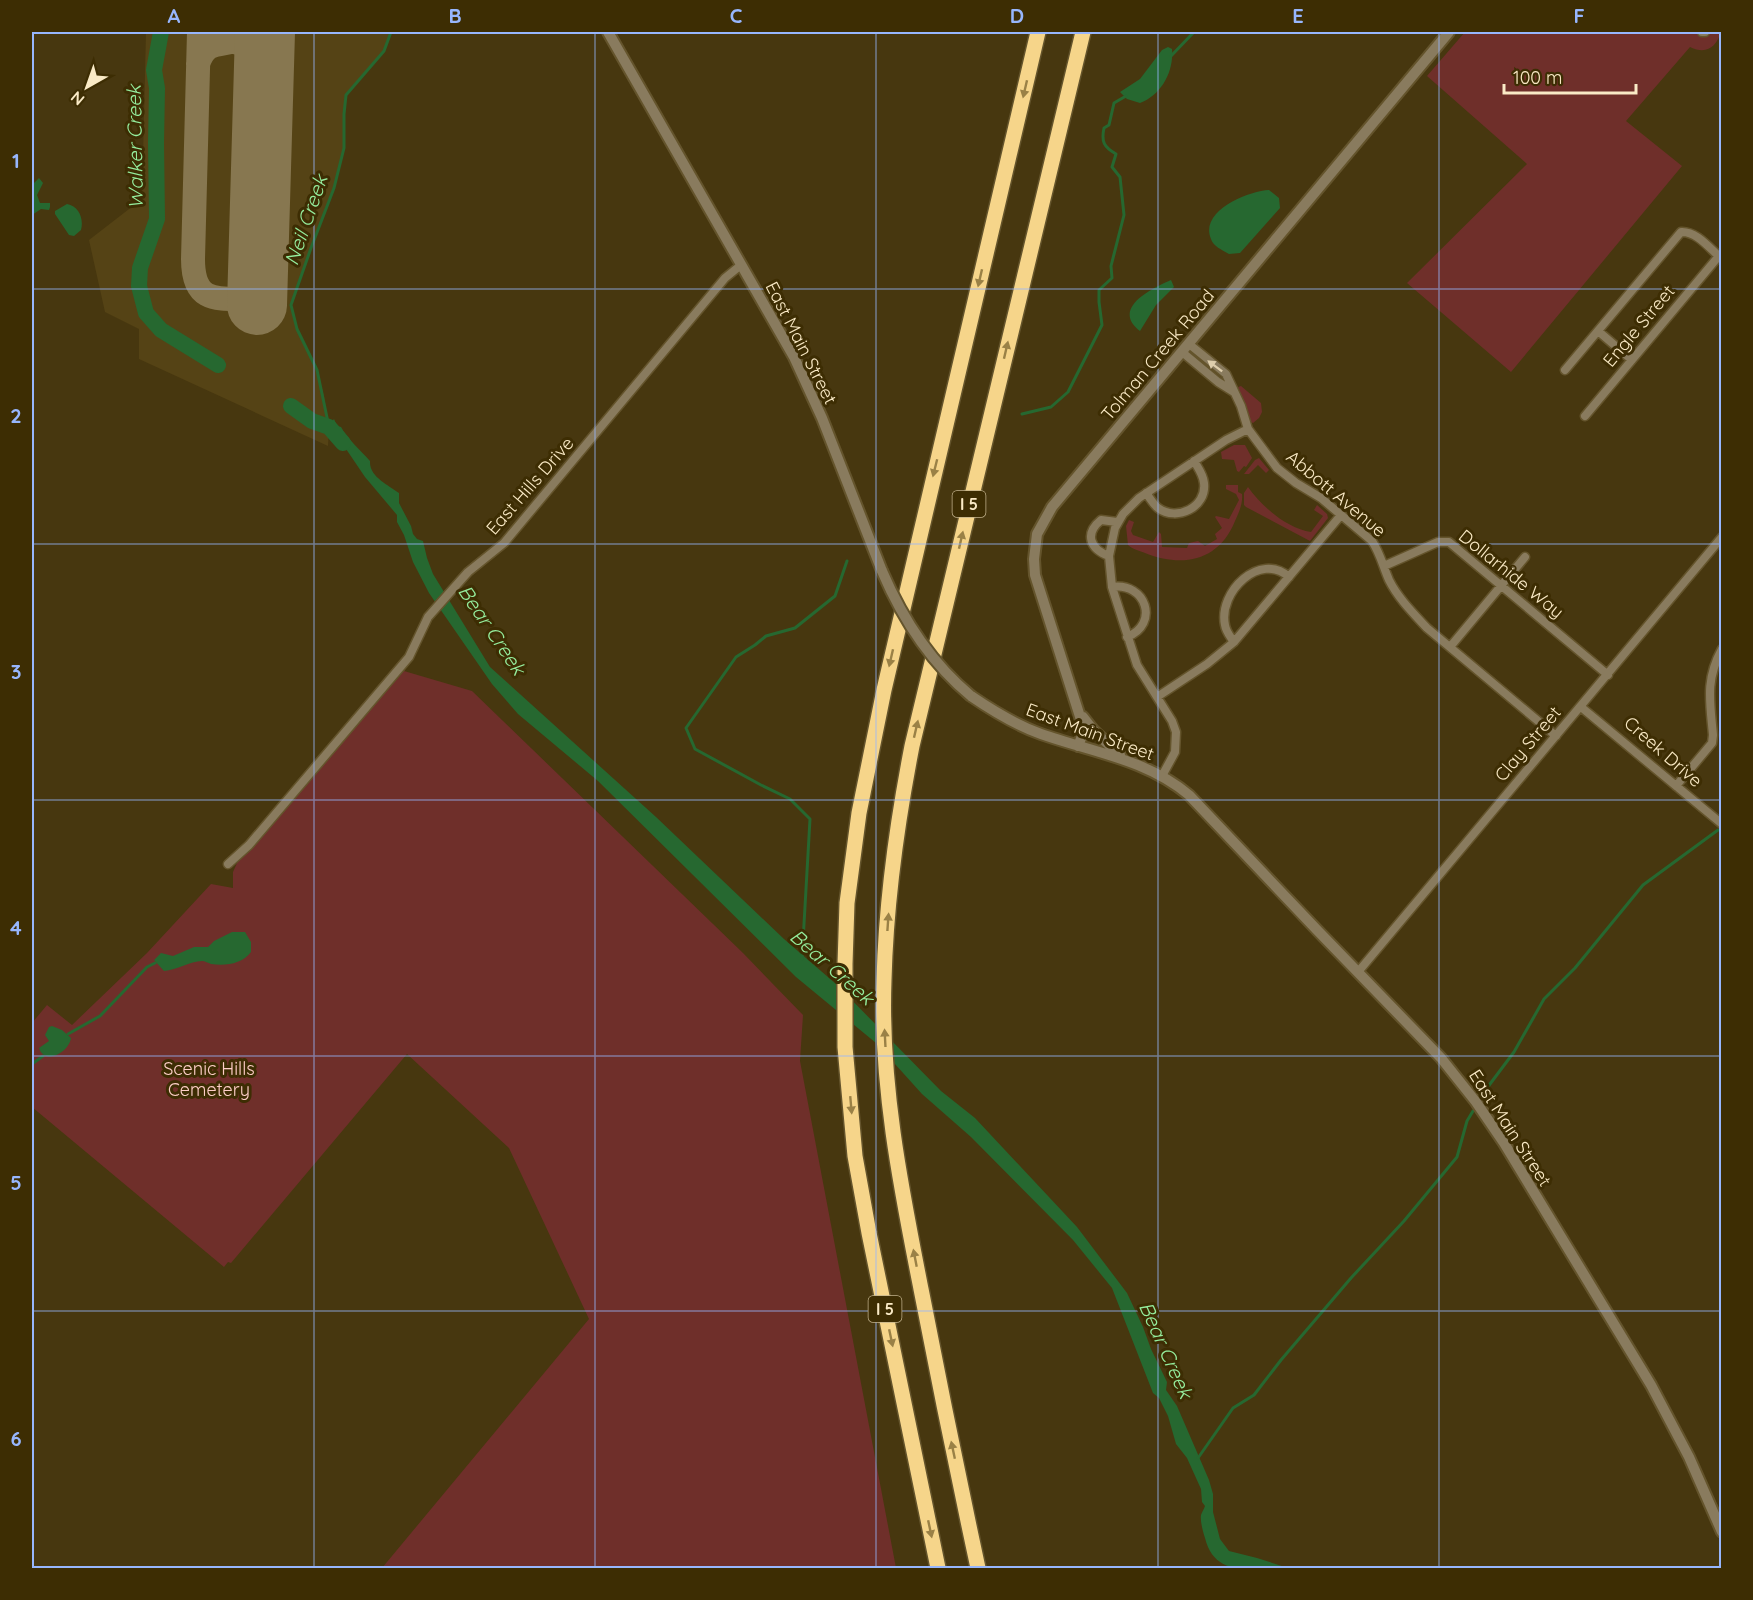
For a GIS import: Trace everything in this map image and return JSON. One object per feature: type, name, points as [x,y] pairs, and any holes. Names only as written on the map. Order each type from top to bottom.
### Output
[{"type":"highway","name":"I 5","points":[[938,1569],[855,1156],[845,1047],[844,964],[854,849],[884,690],[1038,32]]},
{"type":"highway","name":"I 5","points":[[978,1569],[896,1159],[889,1095],[884,980],[898,814],[994,396],[1083,32]]},
{"type":"street","name":"East Main Street","points":[[608,32],[807,383],[882,571],[900,609],[919,641],[950,677],[971,696],[1016,724],[1078,746],[1125,759],[1162,776],[1190,795],[1453,1072],[1495,1130],[1661,1403],[1689,1457],[1722,1532]]},
{"type":"street","name":"Tolman Creek Road","points":[[1078,746],[1084,731],[1035,574],[1037,534],[1052,507],[1449,32]]},
{"type":"street","points":[[1565,370],[1681,232],[1694,235],[1720,258]]},
{"type":"street","name":"Engle Street","points":[[1585,416],[1720,258]]},
{"type":"street","name":"East Hills Drive","points":[[228,864],[249,844],[409,657],[420,632],[435,609],[468,572],[504,543],[725,278],[741,265]]},
{"type":"street","points":[[1598,331],[1632,360]]},
{"type":"street","name":"Abbott Avenue","points":[[1186,348],[1226,374],[1248,429],[1278,468],[1296,483],[1321,498],[1372,541],[1398,595],[1412,613],[1556,736]]},
{"type":"street","points":[[1162,776],[1175,752],[1176,732],[1137,665],[1112,587],[1109,556],[1117,522],[1131,505],[1146,493],[1226,440],[1248,429]]},
{"type":"street","points":[[1146,493],[1157,507],[1165,512],[1179,514],[1192,509],[1202,497],[1204,484],[1201,472],[1194,461]]},
{"type":"street","points":[[1157,697],[1207,664],[1234,642],[1341,515]]},
{"type":"street","points":[[1109,556],[1095,549],[1091,541],[1091,534],[1095,525],[1101,520],[1117,522]]},
{"type":"street","name":"Clay Street","points":[[1358,972],[1722,537]]},
{"type":"street","name":"Dollarhide Way","points":[[1384,566],[1443,541],[1452,544],[1608,675]]},
{"type":"street","points":[[1450,647],[1526,557]]},
{"type":"street","points":[[1234,642],[1224,623],[1227,601],[1242,580],[1261,570],[1272,568],[1283,571],[1289,577]]},
{"type":"street","points":[[1112,587],[1127,587],[1134,591],[1142,598],[1146,609],[1141,628],[1128,637]]},
{"type":"street","points":[[1676,786],[1712,742],[1709,684],[1722,649]]},
{"type":"street","name":"Creek Drive","points":[[1581,707],[1608,727],[1722,824]]},
{"type":"street","points":[[1078,710],[1094,731],[1125,759]]},
{"type":"shaded area","points":[[146,32],[391,32],[384,51],[346,95],[344,148],[334,188],[291,305],[297,329],[317,370],[324,396],[329,427],[328,446],[139,359],[139,329],[105,312],[89,240],[142,199]]},
{"type":"shaded area","points":[[1168,47],[1172,49],[1172,58],[1165,82],[1154,94],[1140,103],[1127,99],[1120,92],[1140,79],[1162,50]]},
{"type":"shaded area","points":[[39,178],[43,183],[37,195],[40,203],[50,203],[50,207],[49,210],[41,209],[32,215],[32,185]]},
{"type":"shaded area","points":[[1269,190],[1279,198],[1280,208],[1240,253],[1229,254],[1218,248],[1211,239],[1209,229],[1219,211],[1249,194]]},
{"type":"shaded area","points":[[67,204],[75,207],[81,217],[81,230],[74,236],[69,235],[55,214],[55,211]]},
{"type":"shaded area","points":[[1171,280],[1174,287],[1156,305],[1140,331],[1132,323],[1130,314],[1132,307],[1145,294]]},
{"type":"shaded area","points":[[334,419],[337,426],[341,427],[370,461],[376,476],[399,493],[399,503],[413,534],[417,539],[423,541],[433,574],[490,667],[656,817],[784,939],[836,984],[941,1091],[975,1118],[1077,1227],[1127,1293],[1143,1327],[1167,1382],[1166,1390],[1177,1406],[1209,1480],[1213,1494],[1213,1512],[1220,1539],[1229,1551],[1288,1568],[1237,1568],[1227,1566],[1217,1560],[1210,1551],[1203,1530],[1201,1515],[1205,1506],[1202,1502],[1201,1489],[1187,1458],[1176,1444],[1168,1416],[1159,1398],[1153,1393],[1112,1288],[1073,1240],[971,1137],[922,1094],[876,1043],[796,977],[598,781],[518,714],[492,684],[429,593],[413,562],[397,522],[397,515],[365,477],[344,446],[325,432]]},
{"type":"shaded area","points":[[232,932],[245,932],[251,942],[251,952],[238,962],[222,965],[197,961],[164,971],[154,960],[161,953],[173,956],[194,947],[208,947],[214,941]]},
{"type":"shaded area","points":[[52,1026],[62,1030],[71,1038],[62,1052],[46,1056],[39,1048],[49,1041],[45,1035]]},
{"type":"green space","points":[[1465,32],[1721,32],[1716,42],[1706,50],[1690,47],[1626,121],[1682,166],[1511,372],[1407,283],[1527,164],[1427,76]]},
{"type":"green space","points":[[1241,386],[1261,403],[1262,412],[1253,423],[1238,387]]},
{"type":"green space","points":[[1234,445],[1245,445],[1252,458],[1239,472],[1234,460],[1222,459],[1221,452]]},
{"type":"green space","points":[[1259,458],[1269,470],[1266,473],[1258,465],[1249,474],[1244,474],[1255,460]]},
{"type":"green space","points":[[1226,485],[1238,485],[1238,492],[1242,494],[1241,505],[1228,534],[1210,553],[1198,558],[1173,560],[1159,558],[1128,545],[1126,526],[1129,520],[1134,522],[1131,531],[1133,535],[1153,542],[1159,532],[1162,547],[1187,548],[1189,543],[1198,541],[1205,546],[1217,539],[1215,534],[1222,528],[1215,517],[1229,519],[1239,500],[1236,494],[1226,489]]},
{"type":"green space","points":[[1248,487],[1276,516],[1302,530],[1311,532],[1323,516],[1314,510],[1317,505],[1327,514],[1328,518],[1310,541],[1246,507],[1244,493]]},
{"type":"green space","name":"Scenic Hills Cemetery","points":[[404,671],[472,691],[743,953],[803,1015],[800,1061],[896,1568],[382,1568],[589,1319],[509,1148],[407,1054],[231,1263],[228,1262],[224,1267],[32,1107],[32,1023],[47,1005],[72,1025],[147,953],[211,884],[233,888],[233,872],[237,863]]},
{"type":"waterway","name":"Walker Creek","points":[[161,32],[154,70],[157,88],[157,219],[140,268],[139,286],[146,313],[161,330],[218,365]]},
{"type":"waterway","name":"Neil Creek","points":[[329,427],[317,370],[297,329],[291,305],[334,188],[344,148],[346,95],[384,51],[391,32]]},
{"type":"waterway","points":[[1171,56],[1194,32]]},
{"type":"waterway","points":[[1022,414],[1051,407],[1068,392],[1102,325],[1099,290],[1112,278],[1111,266],[1124,215],[1120,177],[1112,167],[1116,154],[1104,144],[1103,133],[1104,128],[1109,125],[1114,103],[1126,96]]},
{"type":"waterway","name":"Walker Creek","points":[[291,406],[312,421],[329,427],[343,443]]},
{"type":"waterway","name":"Bear Creek","points":[[802,959],[810,819],[790,799],[695,749],[686,728],[736,657],[766,636],[795,628],[835,596],[847,561]]},
{"type":"waterway","points":[[1481,1096],[1514,1052],[1544,999],[1575,968],[1643,885],[1718,830]]},
{"type":"waterway","points":[[68,1034],[100,1016],[147,967],[155,963]]},
{"type":"waterway","points":[[32,1064],[43,1056]]},
{"type":"waterway","points":[[1198,1458],[1233,1408],[1254,1395],[1281,1360],[1351,1278],[1404,1221],[1457,1157],[1467,1121],[1473,1111]]},
{"type":"taxiway","points":[[199,32],[194,274],[198,285],[212,297],[257,299]]},
{"type":"taxiway","points":[[198,64],[209,48],[240,40],[252,32]]},
{"type":"taxiway","points":[[234,42],[253,52],[263,71]]},
{"type":"runway","points":[[257,305],[265,32]]}]
